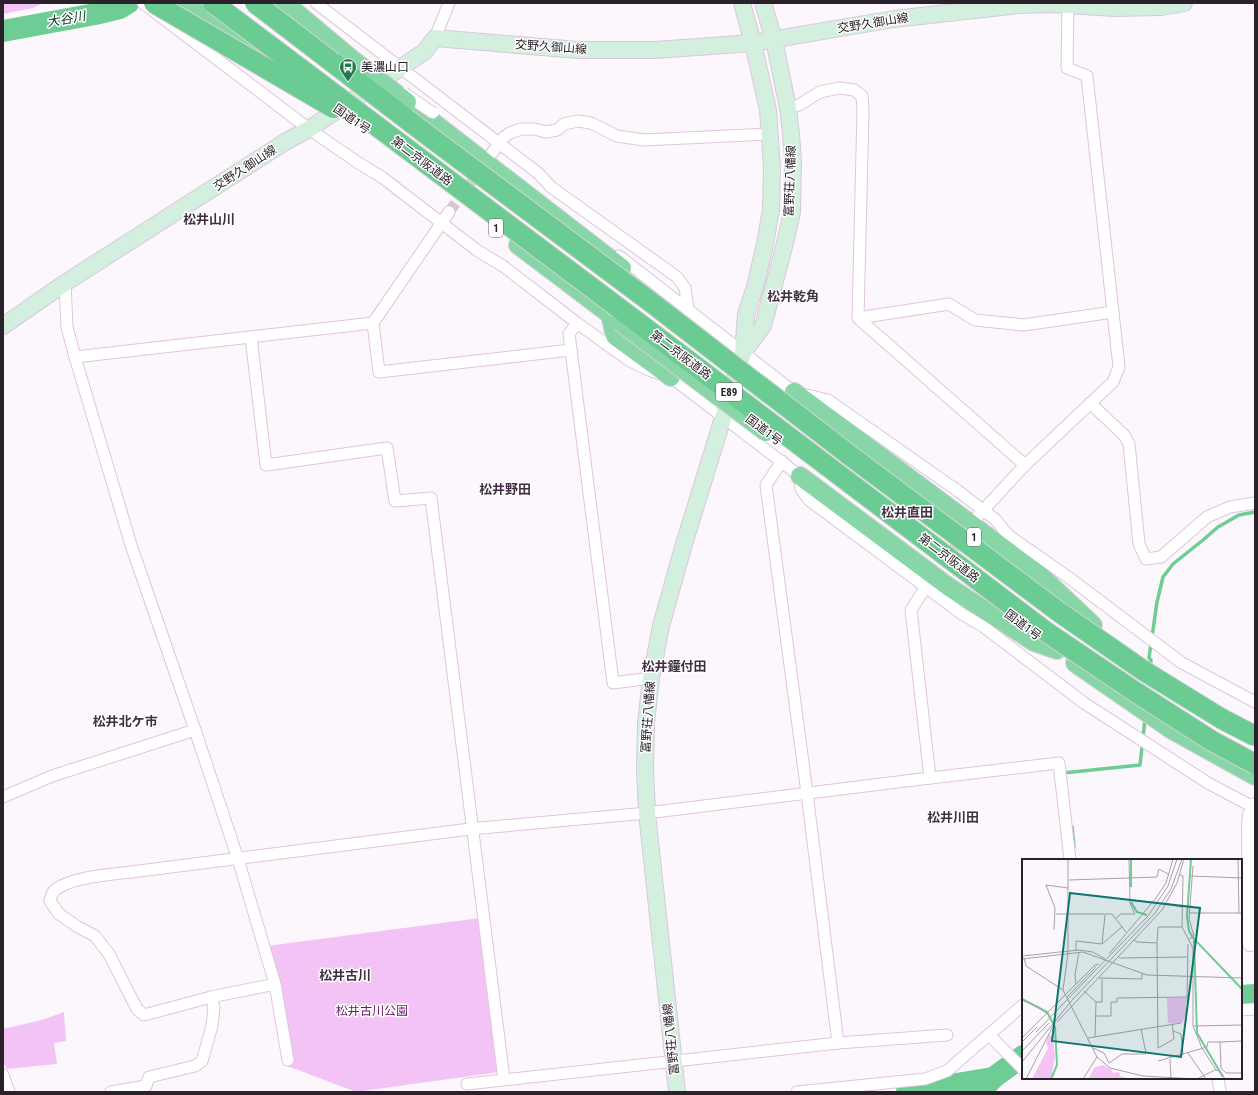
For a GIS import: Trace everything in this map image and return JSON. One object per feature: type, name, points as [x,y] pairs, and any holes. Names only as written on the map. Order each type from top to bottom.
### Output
[{"type":"highway","name":"第二京阪道路","points":[[213,3],[638,322],[1045,631],[1206,737],[1255,764]]},
{"type":"highway","name":"第二京阪道路","points":[[254,3],[1053,608],[1144,671],[1222,719],[1255,736]]},
{"type":"highway","name":"1","points":[[285,3],[348,56],[645,287],[856,449],[1072,611],[1184,686],[1248,723]]},
{"type":"highway","name":"国道1号","points":[[184,4],[373,134],[1057,650],[1172,730],[1255,776]]},
{"type":"highway","points":[[149,5],[411,153]]},
{"type":"highway","points":[[615,318],[615,336],[671,377]]},
{"type":"highway","points":[[794,392],[1042,577],[1092,625]]},
{"type":"highway","points":[[800,476],[949,587],[1034,642],[1057,650]]},
{"type":"main road","name":"富野荘八幡線","points":[[677,1092],[647,813],[646,723],[651,678],[661,626],[684,544],[743,353],[746,314],[755,287],[771,210],[772,168],[768,110],[753,43],[742,3]]},
{"type":"main road","name":"富野荘八幡線","points":[[743,353],[763,326],[792,212],[793,161],[788,108],[774,40],[763,3]]},
{"type":"main road","name":"交野久御山線","points":[[3,326],[65,283],[285,142],[309,129],[401,68],[424,52],[435,38],[578,50],[655,50],[753,43],[894,19],[1019,5],[1068,4],[1114,8],[1161,7],[1184,3]]},
{"type":"street","points":[[316,3],[538,173],[551,187],[677,277],[685,288],[688,309]]},
{"type":"street","points":[[435,38],[449,3]]},
{"type":"street","points":[[980,515],[1025,465],[1113,382],[1118,367],[1087,76],[1067,68],[1068,4]]},
{"type":"street","points":[[149,5],[309,129],[383,178],[478,251],[503,266],[577,323],[630,360],[651,371],[671,377],[800,476],[801,489],[809,500],[928,583],[962,614],[984,627],[1084,703],[1208,784],[1255,807],[1250,816],[1249,827],[1249,944]]},
{"type":"street","points":[[348,56],[433,113],[794,392],[828,400],[868,427],[980,515],[996,520],[1008,535],[1068,577],[1182,663],[1255,702]]},
{"type":"street","points":[[788,108],[799,106],[820,92],[840,88],[854,90],[862,96],[863,111],[858,318]]},
{"type":"street","points":[[492,153],[504,137],[510,133],[521,129],[534,129],[546,132],[557,130],[564,124],[578,121],[591,123],[617,136],[644,140],[770,134]]},
{"type":"street","points":[[449,212],[373,323],[379,372],[571,350]]},
{"type":"street","points":[[65,283],[67,327],[75,357],[131,545],[238,859],[275,984],[288,1060]]},
{"type":"street","points":[[858,318],[949,304],[975,320],[1024,325],[1112,312]]},
{"type":"street","points":[[858,318],[1025,465]]},
{"type":"street","points":[[75,357],[373,323]]},
{"type":"street","points":[[577,323],[569,334],[613,682],[651,678]]},
{"type":"street","points":[[251,337],[266,465],[387,448],[395,501],[431,498],[504,1080]]},
{"type":"street","points":[[1090,404],[1124,435],[1129,444],[1139,544],[1146,559],[1161,557],[1207,517],[1230,507],[1255,503]]},
{"type":"street","points":[[782,462],[766,485],[838,1042]]},
{"type":"street","points":[[928,583],[911,610],[930,778]]},
{"type":"street","points":[[3,797],[52,776],[195,730]]},
{"type":"street","points":[[275,984],[211,997],[144,1015],[137,1009],[109,954],[95,936],[59,914],[50,901],[54,890],[68,882],[96,876],[473,829],[647,813],[1059,763],[1070,859]]},
{"type":"street","points":[[111,1092],[146,1086],[149,1076],[195,1066],[202,1061],[212,1026],[214,1007],[211,997]]},
{"type":"street","points":[[798,1092],[925,1079],[947,1071],[1022,1006]]},
{"type":"street","points":[[1242,1010],[1255,1009]]},
{"type":"street","points":[[989,1034],[1022,1068]]},
{"type":"street","points":[[466,1084],[838,1042],[947,1035]]},
{"type":"street","points":[[3,1075],[10,1092]]},
{"type":"street","points":[[1218,1079],[1220,1092]]},
{"type":"green space","points":[[3,3],[43,3],[33,8],[3,14]]},
{"type":"green space","name":"松井古川公園","points":[[480,918],[499,1072],[356,1092],[285,1065],[275,984],[267,946]]},
{"type":"green space","points":[[64,1012],[66,1041],[54,1043],[57,1064],[6,1069],[3,1058],[3,1029],[42,1020]]},
{"type":"waterway","name":"大谷川","points":[[3,31],[95,14],[120,8],[128,3]]},
{"type":"waterway","points":[[1152,637],[1157,602],[1163,577],[1173,564],[1218,527],[1239,515],[1255,512]]},
{"type":"waterway","points":[[1150,667],[1151,660],[1149,658],[1151,643]]},
{"type":"waterway","points":[[1063,774],[1140,765],[1145,719]]},
{"type":"waterway","points":[[1072,827],[1074,847]]},
{"type":"waterway","points":[[1242,996],[1255,995]]},
{"type":"waterway","points":[[984,1088],[993,1078],[1022,1057]]},
{"type":"waterway","points":[[907,1092],[993,1078]]},
{"type":"tunnel","points":[[449,212],[481,169]]},
{"type":"tunnel","points":[[931,579],[964,535]]},
{"type":"place","name":"美濃山口","points":[[348,82]]},
{"type":"district","name":"松井山川","points":[[209,219]]},
{"type":"district","name":"松井乾角","points":[[793,296]]},
{"type":"district","name":"松井野田","points":[[505,489]]},
{"type":"district","name":"松井直田","points":[[907,512]]},
{"type":"district","name":"松井鐘付田","points":[[674,666]]},
{"type":"district","name":"松井北ケ市","points":[[125,721]]},
{"type":"district","name":"松井川田","points":[[953,817]]},
{"type":"district","name":"松井古川","points":[[345,975]]}]
